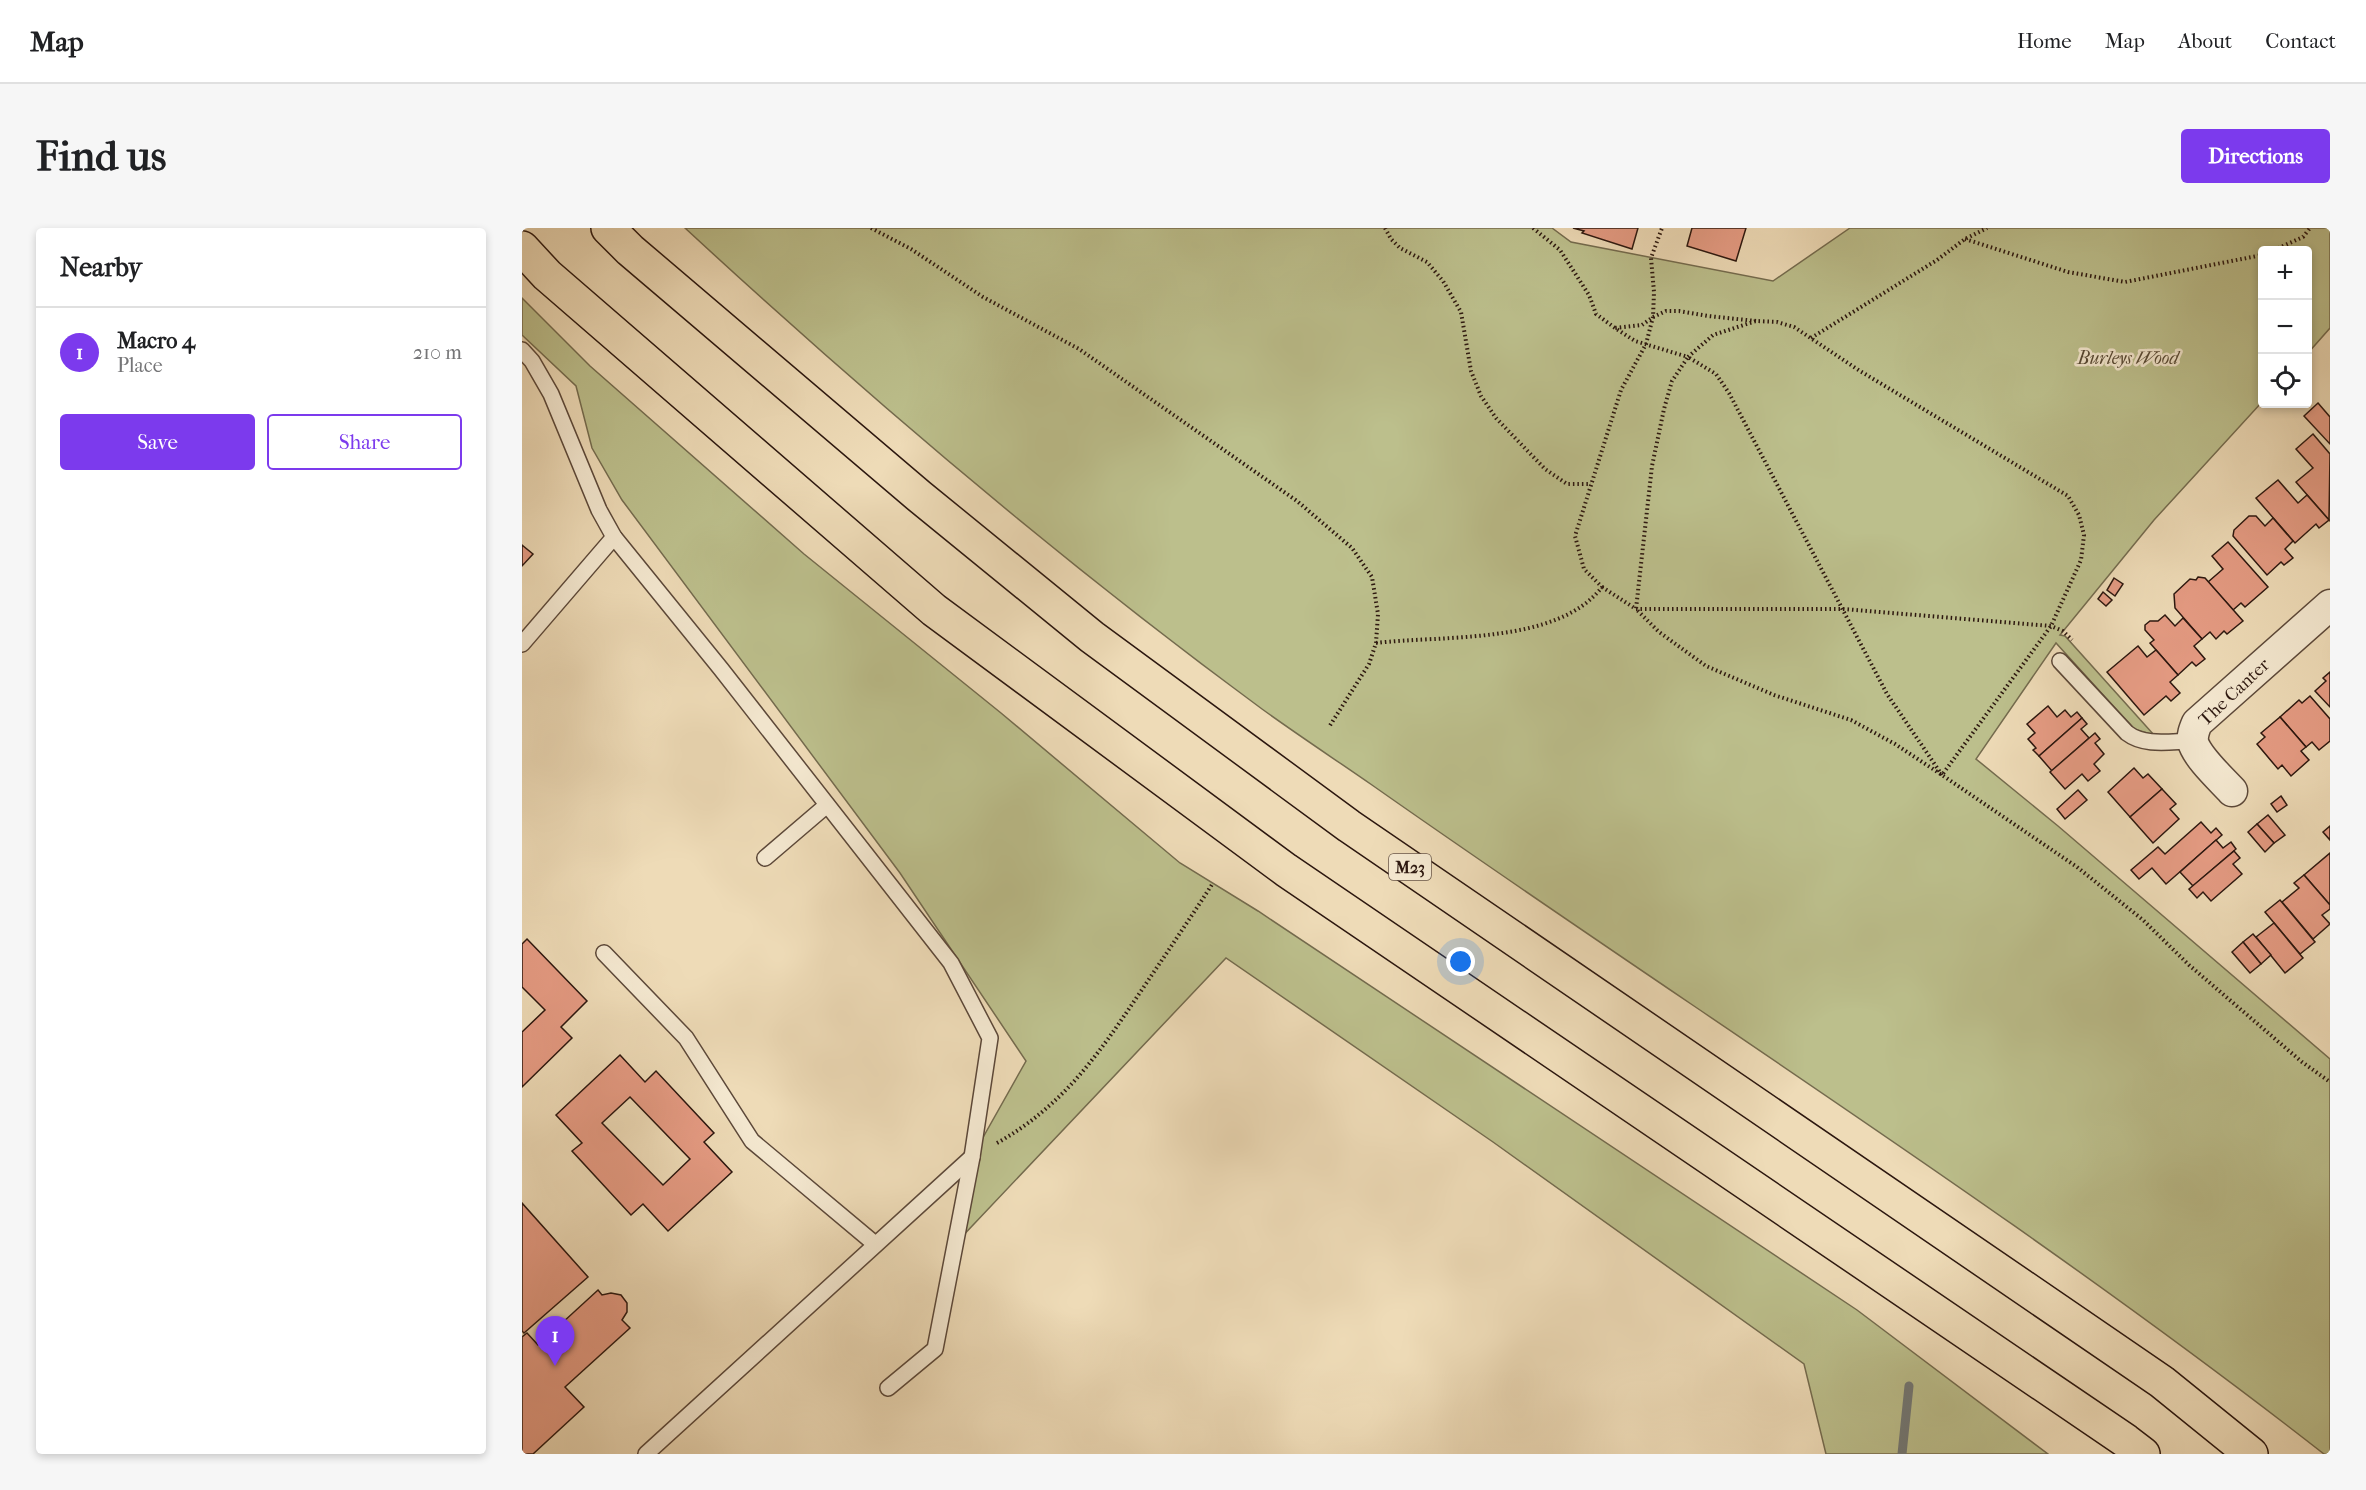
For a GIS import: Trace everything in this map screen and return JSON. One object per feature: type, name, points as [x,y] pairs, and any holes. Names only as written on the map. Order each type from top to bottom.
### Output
[{"type":"highway","name":"M23","points":[[608,228],[630,250],[919,496],[1092,637],[1349,826],[2162,1382],[2251,1454]]},
{"type":"highway","points":[[522,248],[548,275],[953,624],[1286,870],[2107,1427],[2142,1454]]},
{"type":"street","name":"The Canter","points":[[2232,791],[2197,750],[2193,741],[2197,723],[2330,604]]},
{"type":"lane","points":[[522,350],[532,361],[551,394],[599,510],[614,537],[721,669],[951,963],[990,1038],[972,1157],[935,1349],[888,1388]]},
{"type":"lane","points":[[522,644],[614,537]]},
{"type":"lane","points":[[2060,661],[2135,740],[2193,741]]},
{"type":"lane","points":[[765,858],[827,805]]},
{"type":"lane","points":[[604,953],[686,1038],[752,1142],[875,1244]]},
{"type":"lane","points":[[646,1454],[972,1157]]},
{"type":"path","points":[[871,228],[911,249],[983,297],[1079,349],[1297,501],[1352,548],[1372,577],[1378,614],[1376,643],[1369,664],[1329,727]]},
{"type":"path","points":[[1385,228],[1400,248],[1427,262],[1443,281],[1461,312],[1471,371],[1481,396],[1496,418],[1545,470],[1567,484],[1592,484]]},
{"type":"path","points":[[1533,228],[1560,250],[1589,295],[1596,314],[1635,341],[1688,357],[1716,374],[1730,393],[1887,694],[1942,775]]},
{"type":"path","points":[[1662,228],[1651,258],[1654,292],[1653,317],[1646,344],[1620,390],[1575,536],[1584,569],[1602,587],[1636,609],[1659,632],[1706,666],[1774,695],[1851,720],[1895,744],[2077,867],[2143,920],[2189,964],[2302,1062],[2330,1082]]},
{"type":"path","points":[[1811,338],[1937,260],[1965,239],[1986,228]]},
{"type":"path","points":[[2283,246],[2303,237],[2310,228]]},
{"type":"path","points":[[1965,239],[2068,272],[2125,282],[2258,256]]},
{"type":"path","points":[[1615,328],[1642,325],[1666,312],[1679,311],[1777,322],[1794,327],[1860,371],[2068,496],[2079,515],[2084,535],[2081,560],[2051,626],[1942,775]]},
{"type":"path","points":[[1636,609],[1652,466],[1672,381],[1688,357],[1713,334],[1756,321]]},
{"type":"path","points":[[1376,643],[1512,632],[1544,624],[1575,611],[1596,595],[1602,587]]},
{"type":"path","points":[[1636,609],[1843,609],[2051,626],[2063,630]]},
{"type":"path","points":[[972,1157],[1012,1135],[1043,1112],[1070,1087],[1106,1042],[1213,883]]},
{"type":"green space","name":"Burleys Wood","points":[[685,228],[1552,228],[1571,242],[1773,281],[1850,228],[2330,228],[2330,328],[2312,348],[2312,246],[2258,246],[2258,406],[2154,520],[2060,635],[2065,636],[2154,735],[2134,729],[2056,643],[1976,759],[2058,826],[2330,1059],[2330,1454],[2324,1454],[2091,1280],[1972,1196],[1262,709],[1113,595],[967,477]]},
{"type":"green space","points":[[522,298],[590,366],[804,554],[1001,713],[1180,863],[1258,911],[1857,1310],[2048,1454],[1826,1454],[1804,1364],[1493,1142],[1226,958],[955,1244],[972,1157],[1026,1061],[900,873],[622,500],[592,448],[576,386],[522,335]]},
{"type":"building","points":[[1573,228],[1638,228],[1632,249]]},
{"type":"building","points":[[1692,228],[1746,228],[1736,261],[1687,246]]},
{"type":"building","points":[[2318,403],[2330,417],[2330,444],[2304,416]]},
{"type":"building","points":[[2313,434],[2330,454],[2329,520],[2296,482],[2313,468],[2296,449]]},
{"type":"building","points":[[2278,480],[2298,503],[2307,495],[2329,520],[2319,528],[2316,524],[2295,543],[2256,498]]},
{"type":"building","points":[[2249,516],[2256,516],[2265,526],[2273,518],[2293,541],[2285,549],[2293,558],[2284,565],[2281,562],[2267,575],[2233,536],[2234,530]]},
{"type":"building","points":[[2228,542],[2268,587],[2245,607],[2241,603],[2233,610],[2208,582],[2223,569],[2212,556]]},
{"type":"building","points":[[522,545],[533,554],[522,566]]},
{"type":"building","points":[[2198,577],[2205,578],[2243,621],[2227,634],[2224,631],[2216,639],[2210,632],[2202,639],[2175,608],[2174,594],[2190,579],[2196,580]]},
{"type":"building","points":[[2114,578],[2123,584],[2115,596],[2107,590]]},
{"type":"building","points":[[2103,592],[2112,600],[2106,606],[2098,599]]},
{"type":"building","points":[[2165,615],[2175,626],[2183,618],[2202,639],[2194,646],[2205,659],[2196,666],[2192,662],[2178,675],[2150,643],[2154,640],[2145,630],[2145,625],[2150,621],[2158,621]]},
{"type":"building","points":[[2138,646],[2147,657],[2156,650],[2178,675],[2170,682],[2180,693],[2171,701],[2166,696],[2144,715],[2107,672]]},
{"type":"building","points":[[2330,672],[2330,707],[2315,691],[2326,681],[2323,678]]},
{"type":"building","points":[[2310,696],[2330,719],[2330,741],[2319,750],[2312,742],[2306,747],[2280,717],[2299,700],[2302,703]]},
{"type":"building","points":[[2048,706],[2057,717],[2065,710],[2071,717],[2077,712],[2082,718],[2039,756],[2033,750],[2036,748],[2028,739],[2035,733],[2027,724]]},
{"type":"building","points":[[2280,717],[2306,747],[2301,751],[2309,760],[2291,776],[2282,765],[2278,769],[2257,744],[2265,737],[2261,733]]},
{"type":"building","points":[[2082,718],[2087,724],[2081,729],[2089,738],[2052,771],[2039,756]]},
{"type":"building","points":[[2095,733],[2100,739],[2095,743],[2104,754],[2094,764],[2100,771],[2088,781],[2082,774],[2065,789],[2050,772]]},
{"type":"building","points":[[2134,768],[2143,778],[2148,774],[2162,789],[2130,817],[2108,792]]},
{"type":"building","points":[[2162,789],[2176,804],[2170,809],[2179,819],[2153,843],[2130,817]]},
{"type":"building","points":[[2078,790],[2087,800],[2065,819],[2057,809]]},
{"type":"building","points":[[2281,796],[2287,805],[2277,812],[2271,804]]},
{"type":"building","points":[[2268,815],[2285,835],[2274,843],[2257,824]]},
{"type":"building","points":[[2201,822],[2211,833],[2216,828],[2222,835],[2166,884],[2152,868],[2139,879],[2131,870],[2158,847],[2165,854]]},
{"type":"building","points":[[2257,824],[2274,843],[2265,852],[2248,832]]},
{"type":"building","points":[[2330,826],[2330,840],[2323,832]]},
{"type":"building","points":[[2216,840],[2223,848],[2231,842],[2236,849],[2193,886],[2180,872]]},
{"type":"building","points":[[2234,851],[2240,858],[2233,864],[2242,874],[2211,901],[2203,892],[2197,898],[2189,889]]},
{"type":"building","points":[[2330,853],[2330,905],[2304,875]]},
{"type":"building","points":[[2304,875],[2330,905],[2330,909],[2322,915],[2330,924],[2313,939],[2282,902],[2299,888],[2294,883]]},
{"type":"building","points":[[2280,900],[2315,942],[2300,954],[2265,912]]},
{"type":"building","points":[[2274,923],[2303,958],[2285,973],[2256,937]]},
{"type":"building","points":[[2253,934],[2271,955],[2261,964],[2243,942]]},
{"type":"building","points":[[527,939],[587,1001],[561,1027],[572,1038],[522,1087],[522,1032],[545,1010],[522,987],[522,944]]},
{"type":"building","points":[[2243,942],[2261,964],[2250,973],[2232,952]]},
{"type":"building","points":[[620,1055],[645,1082],[656,1071],[714,1133],[704,1142],[732,1172],[668,1231],[643,1204],[631,1215],[572,1151],[582,1143],[556,1115]],"holes":[[[630,1097],[690,1159],[663,1185],[602,1123]]]},
{"type":"building","points":[[522,1203],[588,1277],[524,1333],[522,1331]]},
{"type":"building","points":[[598,1290],[602,1295],[611,1293],[621,1295],[627,1303],[627,1312],[622,1320],[630,1328],[565,1387],[584,1407],[533,1454],[522,1454],[522,1337],[527,1333],[538,1345]]},
{"type":"waterway","points":[[1902,1454],[1909,1386]]},
{"type":"place","name":"Macro 4","points":[[555,1366]]}]
